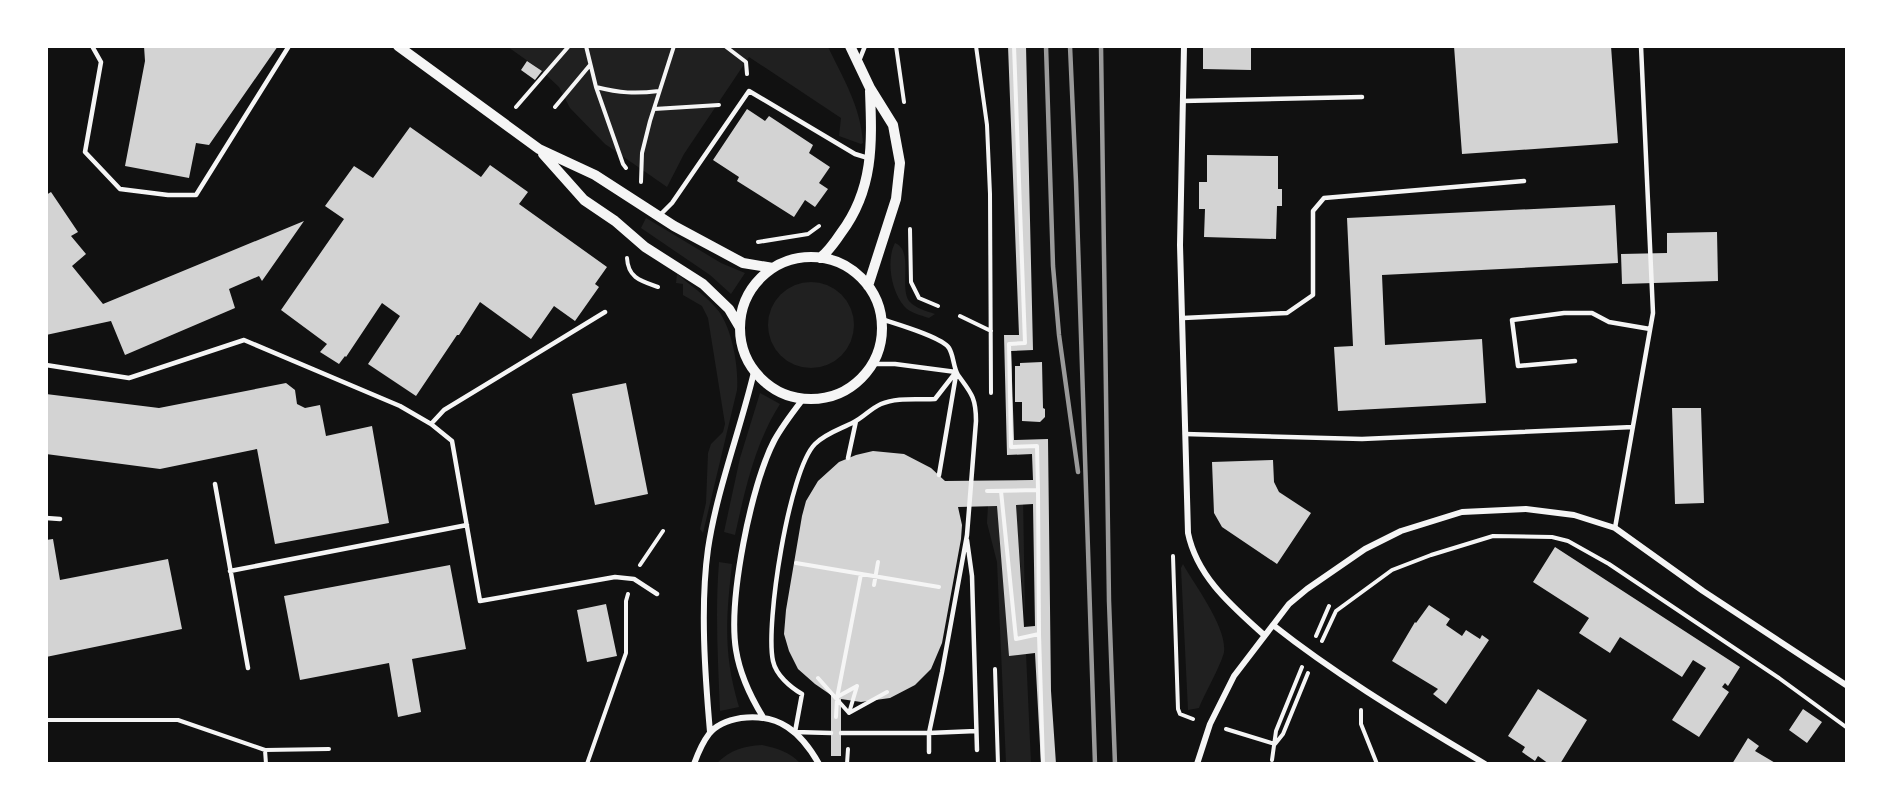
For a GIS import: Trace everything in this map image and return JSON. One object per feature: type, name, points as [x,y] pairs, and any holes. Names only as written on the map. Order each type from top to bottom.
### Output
[{"type":"street","points":[[398,46],[539,149],[584,200],[615,221],[645,247],[703,284],[729,309],[739,326]]},
{"type":"street","points":[[850,46],[870,88],[893,125],[900,163],[896,199],[868,286]]},
{"type":"street","points":[[1184,46],[1180,245],[1188,532],[1192,550],[1212,583],[1227,601],[1264,635]]},
{"type":"street","points":[[820,258],[831,248],[849,223],[865,184],[872,142],[870,88]]},
{"type":"street","points":[[539,149],[595,175],[659,216],[743,263],[773,268]]},
{"type":"street","points":[[804,257],[820,258],[838,263],[855,272],[868,286],[881,319],[882,334],[879,350],[872,364],[859,380],[842,392],[823,398],[802,399],[784,394],[767,385],[754,372],[741,342],[739,326],[742,309],[749,292],[759,279],[773,268],[804,257]]},
{"type":"street","points":[[710,732],[705,572],[716,507],[754,372]]},
{"type":"street","points":[[763,717],[750,696],[736,648],[736,613],[741,554],[763,465],[774,440],[802,399]]},
{"type":"street","points":[[1197,764],[1210,724],[1234,676],[1289,604],[1365,549],[1401,531],[1462,512],[1526,509],[1574,515],[1615,528],[1703,591],[1846,685]]},
{"type":"street","points":[[1273,625],[1308,653],[1360,688],[1485,764]]},
{"type":"street","points":[[694,764],[710,732],[729,720],[763,717],[774,720],[795,732],[810,747],[819,764]]},
{"type":"lane","points":[[92,46],[101,62],[85,152],[120,189],[168,195],[196,195],[289,46]]},
{"type":"lane","points":[[858,63],[865,46]]},
{"type":"lane","points":[[1615,528],[1653,303],[1641,46]]},
{"type":"lane","points":[[659,216],[672,203],[748,91],[855,154],[870,159]]},
{"type":"lane","points":[[1183,101],[1362,97]]},
{"type":"lane","points":[[1183,318],[1287,313],[1313,295],[1313,211],[1324,198],[1524,181]]},
{"type":"lane","points":[[431,424],[444,410],[605,312]]},
{"type":"lane","points":[[1575,361],[1518,366],[1512,320],[1564,313],[1592,313],[1609,322],[1650,329]]},
{"type":"lane","points":[[881,319],[935,337],[949,347],[956,372],[972,392],[976,404],[967,535],[929,733],[930,752]]},
{"type":"lane","points":[[46,365],[129,378],[244,340],[400,406],[431,424],[452,441],[480,601],[615,577],[634,579],[657,594]]},
{"type":"lane","points":[[872,364],[895,364],[956,372]]},
{"type":"lane","points":[[831,733],[795,732],[802,694],[789,686],[773,664],[770,646],[774,599],[787,522],[804,462],[814,445],[832,431],[856,421],[883,403],[904,399],[935,399],[956,372]]},
{"type":"lane","points":[[939,475],[956,372]]},
{"type":"lane","points":[[848,458],[856,421]]},
{"type":"lane","points":[[1185,434],[1362,439],[1633,427]]},
{"type":"lane","points":[[215,484],[248,668]]},
{"type":"lane","points":[[46,518],[60,519]]},
{"type":"lane","points":[[230,571],[467,525]]},
{"type":"lane","points":[[967,535],[972,576],[977,750]]},
{"type":"lane","points":[[841,733],[976,731]]},
{"type":"path","points":[[503,122],[569,46]]},
{"type":"path","points":[[586,46],[596,87],[623,164],[629,170]]},
{"type":"path","points":[[641,182],[642,153],[674,46]]},
{"type":"path","points":[[725,46],[747,62],[748,91]]},
{"type":"path","points":[[1014,46],[1025,343],[1008,344],[1011,447],[1036,446],[1043,764]]},
{"type":"path","points":[[555,107],[591,65]]},
{"type":"path","points":[[596,87],[635,94],[659,91]]},
{"type":"path","points":[[654,110],[739,103]]},
{"type":"path","points":[[635,176],[672,203]]},
{"type":"path","points":[[751,242],[768,242],[808,234],[826,220]]},
{"type":"path","points":[[905,223],[911,225],[911,282],[919,298],[938,306]]},
{"type":"path","points":[[960,316],[991,331]]},
{"type":"path","points":[[983,492],[1038,490]]},
{"type":"path","points":[[1001,491],[1016,639],[1039,634]]},
{"type":"path","points":[[587,764],[626,653],[626,601],[642,560],[663,531]]},
{"type":"path","points":[[1275,744],[1283,734],[1336,611],[1392,570],[1493,536],[1552,537],[1568,541],[1617,570],[1779,678],[1846,727]]},
{"type":"path","points":[[795,562],[957,590]]},
{"type":"path","points":[[874,585],[878,562]]},
{"type":"path","points":[[849,713],[857,686],[837,698],[861,574]]},
{"type":"path","points":[[1175,585],[1178,709],[1180,714],[1192,718]]},
{"type":"path","points":[[1272,760],[1276,731],[1329,606]]},
{"type":"path","points":[[818,678],[849,713]]},
{"type":"path","points":[[849,713],[887,692]]},
{"type":"path","points":[[46,720],[178,720],[265,750],[330,749]]},
{"type":"path","points":[[1361,724],[1377,764]]},
{"type":"path","points":[[1230,730],[1275,744]]},
{"type":"path","points":[[847,764],[848,749]]},
{"type":"path","points":[[265,750],[266,764]]},
{"type":"shaded area","points":[[508,47],[828,47],[855,105],[863,143],[839,136],[841,118],[749,57],[684,154],[667,187],[605,144],[570,108],[559,87],[542,71]]},
{"type":"shaded area","points":[[646,218],[721,263],[745,273],[731,294],[710,275],[641,228]]},
{"type":"shaded area","points":[[895,243],[904,253],[906,295],[909,301],[917,307],[935,314],[929,318],[915,314],[906,308],[896,292],[890,266]]},
{"type":"shaded area","points":[[677,274],[707,299],[722,316],[730,336],[737,370],[737,390],[703,533],[700,529],[706,503],[708,453],[711,444],[723,432],[725,424],[708,318],[702,306],[683,295],[683,284],[676,283]]},
{"type":"shaded area","points":[[811,282],[827,286],[841,295],[850,309],[854,325],[850,341],[841,355],[827,364],[811,368],[795,364],[781,355],[772,341],[768,325],[772,309],[781,295],[795,286]]},
{"type":"shaded area","points":[[760,393],[780,404],[757,451],[735,535],[724,532],[740,458]]},
{"type":"shaded area","points":[[1014,495],[1023,495],[1025,616]]},
{"type":"shaded area","points":[[988,505],[997,505],[1010,654],[1026,653],[1031,763],[1006,763],[997,562],[987,523]]},
{"type":"shaded area","points":[[719,562],[732,564],[727,636],[730,670],[739,707],[720,711],[717,618]]},
{"type":"shaded area","points":[[1183,564],[1216,619],[1224,642],[1220,664],[1199,708],[1188,710],[1181,568]]},
{"type":"shaded area","points":[[762,745],[782,751],[800,763],[717,763],[738,750]]},
{"type":"building","points":[[144,46],[278,46],[209,145],[196,143],[189,178],[125,166],[145,61]]},
{"type":"building","points":[[1008,46],[1026,46],[1033,350],[1011,351],[1014,440],[1048,439],[1051,691],[1056,764],[1041,764],[1035,653],[1009,656],[997,506],[958,507],[962,525],[961,539],[942,643],[931,669],[915,685],[890,698],[861,702],[841,699],[841,756],[831,756],[831,695],[798,669],[784,634],[786,610],[806,501],[818,481],[839,462],[873,451],[904,454],[931,468],[945,481],[1033,480],[1032,454],[1007,455],[1004,335],[1019,335]],"holes":[[[1033,504],[1035,626],[1024,627],[1016,505]]]},
{"type":"building","points":[[1203,46],[1251,46],[1251,70],[1203,69]]},
{"type":"building","points":[[1454,46],[1611,46],[1618,143],[1462,154]]},
{"type":"building","points":[[527,61],[542,71],[535,80],[521,70]]},
{"type":"building","points":[[747,109],[765,121],[769,116],[813,145],[809,153],[830,167],[819,183],[828,189],[815,207],[805,200],[794,217],[737,181],[739,177],[713,160]]},
{"type":"building","points":[[410,127],[481,177],[490,165],[528,192],[519,204],[607,267],[595,284],[599,287],[575,321],[554,306],[531,339],[480,302],[416,396],[368,364],[400,316],[382,303],[339,364],[320,352],[327,344],[281,310],[344,219],[325,206],[354,166],[373,178]]},
{"type":"building","points":[[1207,155],[1278,156],[1278,189],[1282,189],[1282,206],[1277,206],[1276,239],[1204,237],[1205,209],[1199,209],[1199,182],[1207,182]]},
{"type":"building","points":[[51,192],[78,232],[71,236],[86,254],[72,266],[103,304],[304,221],[262,281],[259,276],[229,289],[235,308],[125,355],[111,321],[46,335],[46,195]]},
{"type":"building","points":[[1615,205],[1618,263],[1382,275],[1385,345],[1482,339],[1486,403],[1338,411],[1334,347],[1353,346],[1347,218]]},
{"type":"building","points":[[1717,232],[1718,281],[1622,284],[1621,254],[1667,253],[1667,233]]},
{"type":"building","points":[[1042,362],[1045,417],[1040,422],[1022,421],[1022,402],[1015,402],[1015,366],[1020,366],[1020,363]]},
{"type":"building","points":[[286,383],[295,390],[297,404],[305,408],[320,405],[326,436],[372,426],[389,523],[275,544],[257,449],[160,469],[46,454],[46,394],[159,408]]},
{"type":"building","points":[[626,383],[648,494],[595,505],[572,394]]},
{"type":"building","points":[[1672,408],[1701,408],[1704,503],[1675,504]]},
{"type":"building","points":[[1273,460],[1274,482],[1279,492],[1311,513],[1277,564],[1222,527],[1214,513],[1212,462]]},
{"type":"building","points":[[53,539],[60,580],[168,559],[182,629],[46,657],[46,540]]},
{"type":"building","points":[[1555,547],[1740,667],[1728,686],[1725,683],[1722,687],[1729,692],[1699,737],[1672,720],[1706,668],[1693,660],[1682,677],[1620,637],[1610,653],[1579,633],[1589,618],[1533,582]]},
{"type":"building","points":[[450,565],[466,649],[412,659],[421,712],[398,717],[389,663],[300,680],[284,596]]},
{"type":"building","points":[[606,604],[617,656],[587,662],[577,610]]},
{"type":"building","points":[[1429,605],[1450,619],[1446,625],[1462,636],[1466,630],[1480,639],[1482,635],[1489,640],[1446,704],[1433,694],[1438,689],[1392,661],[1415,622]]},
{"type":"building","points":[[1538,689],[1587,720],[1560,764],[1549,764],[1538,756],[1535,761],[1522,752],[1525,747],[1508,736]]},
{"type":"building","points":[[1803,709],[1822,722],[1807,743],[1789,730]]},
{"type":"building","points":[[1748,738],[1759,746],[1755,751],[1777,764],[1732,764]]},
{"type":"railway","points":[[1046,46],[1053,266],[1059,335],[1078,472]]},
{"type":"railway","points":[[1070,46],[1095,764]]},
{"type":"railway","points":[[1101,46],[1109,601],[1115,764]]}]
